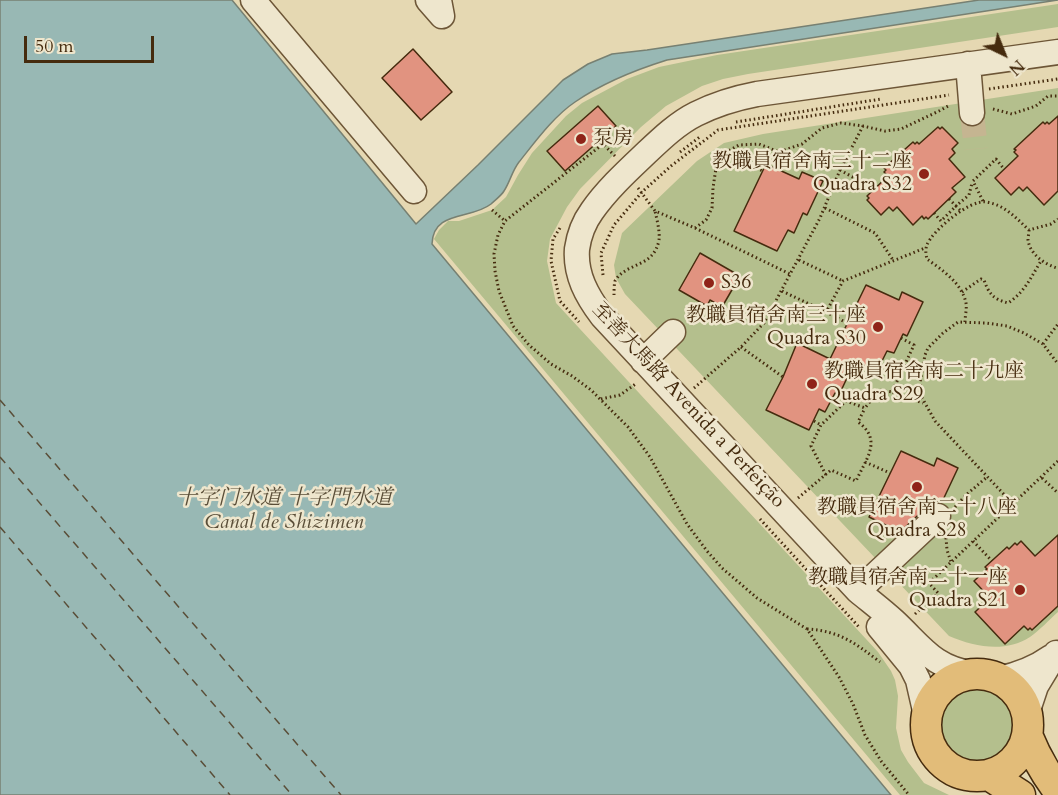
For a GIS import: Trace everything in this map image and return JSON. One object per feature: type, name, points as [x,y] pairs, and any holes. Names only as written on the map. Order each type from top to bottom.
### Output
[{"type":"main road","points":[[1027,724],[1024,744],[1014,761],[989,775],[974,777],[960,774],[947,767],[936,757],[929,744],[926,715],[936,695],[953,680],[963,676],[986,676],[1013,689],[1019,696],[1027,724],[1036,757],[1058,790]]},
{"type":"main road","points":[[989,775],[1020,795]]},
{"type":"street","points":[[253,0],[414,191]]},
{"type":"street","points":[[428,0],[442,16],[439,0]]},
{"type":"street","name":"至善大馬路 Avenida a Perfeição","points":[[986,676],[959,672],[946,667],[921,650],[900,627],[858,591],[681,400],[643,377],[582,285],[577,250],[581,230],[591,211],[606,192],[622,159],[659,141],[677,126],[704,110],[735,98],[757,94],[1058,52]]},
{"type":"street","points":[[968,64],[971,103]]},
{"type":"street","points":[[643,377],[673,332]]},
{"type":"street","points":[[858,591],[938,516]]},
{"type":"street","name":"至善大馬路 Avenida a Perfeição","points":[[858,591],[882,631],[911,666],[918,680],[926,715]]},
{"type":"street","points":[[986,676],[1019,674],[1057,652]]},
{"type":"street","points":[[1027,724],[1036,686],[1057,652]]},
{"type":"path","points":[[695,228],[706,220],[712,208],[716,168],[723,154],[739,145],[759,144],[779,152],[802,144],[822,128],[842,123],[885,131],[901,129],[939,111],[1058,79]]},
{"type":"path","points":[[603,280],[601,253],[614,225],[642,192],[671,166],[718,130],[971,103],[1012,114],[1036,106],[1048,96],[1058,96]]},
{"type":"path","points":[[728,123],[889,98]]},
{"type":"path","points":[[681,400],[741,347],[764,323],[825,208],[840,170],[863,126]]},
{"type":"path","points":[[676,155],[708,131]]},
{"type":"path","points":[[608,290],[613,300],[615,282],[625,272],[655,252],[660,238],[655,211],[622,159],[603,144],[505,221],[498,234],[494,254],[495,271],[499,291],[513,326],[529,345],[551,364],[572,376],[601,399],[628,427],[650,457],[687,524],[722,568],[757,598],[807,629],[839,677],[865,735],[881,761],[909,795]]},
{"type":"path","points":[[723,154],[763,171]]},
{"type":"path","points":[[934,213],[941,221],[969,195],[973,181],[996,159],[1005,169]]},
{"type":"path","points":[[840,170],[874,189]]},
{"type":"path","points":[[973,181],[983,201]]},
{"type":"path","points":[[948,199],[961,212]]},
{"type":"path","points":[[826,312],[843,281],[925,248],[931,238],[954,216],[983,201],[1011,212],[1029,230]]},
{"type":"path","points":[[825,208],[875,233],[893,260]]},
{"type":"path","points":[[492,210],[505,221]]},
{"type":"path","points":[[655,211],[790,274]]},
{"type":"path","points":[[1029,230],[1051,224],[1058,219]]},
{"type":"path","points":[[564,220],[553,239],[551,261],[561,301],[583,326]]},
{"type":"path","points":[[562,289],[555,261],[556,243],[564,228]]},
{"type":"path","points":[[1029,230],[1028,241],[1035,254],[1041,261],[1058,268]]},
{"type":"path","points":[[925,248],[927,259],[961,289],[966,303],[965,322]]},
{"type":"path","points":[[798,260],[843,281]]},
{"type":"path","points":[[962,292],[984,279],[988,290],[998,300],[1008,303],[1018,296],[1028,284],[1041,261]]},
{"type":"path","points":[[781,291],[847,323]]},
{"type":"path","points":[[1013,504],[935,421],[921,396],[920,382],[925,355],[928,348],[943,333],[958,322],[965,322],[1007,326],[1024,333],[1043,344],[1058,364]]},
{"type":"path","points":[[1043,344],[1058,324]]},
{"type":"path","points":[[892,392],[914,345],[901,338]]},
{"type":"path","points":[[741,347],[783,377]]},
{"type":"path","points":[[601,399],[620,395],[643,377]]},
{"type":"path","points":[[784,511],[831,470],[856,481],[872,445],[868,429],[858,422],[865,408],[879,390],[925,403]]},
{"type":"path","points":[[826,475],[811,446],[821,425],[846,401],[865,408]]},
{"type":"path","points":[[814,421],[821,425]]},
{"type":"path","points":[[900,627],[938,593],[929,583],[1058,461]]},
{"type":"path","points":[[865,462],[890,473]]},
{"type":"path","points":[[1041,477],[1058,493]]},
{"type":"path","points":[[753,512],[866,634]]},
{"type":"path","points":[[973,541],[992,561]]},
{"type":"path","points":[[807,629],[840,635],[883,664]]},
{"type":"green space","points":[[1058,4],[1058,27],[748,74],[702,86],[666,106],[641,127],[580,189],[567,207],[550,239],[547,261],[556,303],[878,652],[891,671],[898,696],[896,728],[901,750],[924,783],[949,795],[900,795],[434,239],[448,221],[459,221],[492,210],[506,197],[532,153],[566,116],[582,103],[627,79],[659,67],[717,55]]},
{"type":"green space","points":[[1058,88],[1058,612],[1030,637],[1010,645],[990,647],[949,636],[625,294],[616,278],[614,265],[622,233],[697,161],[724,143],[763,134]]},
{"type":"green space","points":[[977,687],[992,690],[1004,698],[1012,710],[1015,725],[1012,740],[1004,752],[992,760],[977,763],[962,760],[950,752],[942,740],[939,725],[942,710],[950,698],[962,690]]},
{"type":"water","name":"十字门水道 十字門水道 Canal de Shizimen","points":[[0,0],[232,0],[416,224],[563,80],[588,64],[612,54],[979,0],[1058,0],[667,60],[643,68],[597,88],[567,108],[545,130],[519,162],[500,196],[483,209],[446,221],[434,233],[432,244],[891,795],[0,795]]},
{"type":"building","points":[[413,49],[452,92],[421,120],[382,78]]},
{"type":"building","name":"泵房","points":[[598,106],[616,126],[565,171],[547,151]]},
{"type":"building","points":[[1058,116],[1058,191],[1044,205],[1027,187],[1023,191],[1019,187],[1011,195],[995,178],[1018,156],[1014,149],[1043,122],[1049,124]]},
{"type":"building","name":"教職員宿舍南三十二座 Quadra S32","points":[[938,127],[940,129],[942,127],[958,143],[952,149],[955,153],[949,159],[965,177],[952,188],[956,192],[928,219],[922,216],[913,225],[897,207],[893,211],[889,207],[881,215],[867,200],[869,198],[867,196],[888,176],[884,168],[913,142],[919,144]]},
{"type":"building","points":[[766,164],[799,179],[802,172],[823,181],[807,215],[803,213],[794,233],[788,230],[777,251],[734,231]]},
{"type":"building","name":"S36","points":[[700,253],[740,276],[722,307],[710,300],[707,306],[679,290]]},
{"type":"building","points":[[866,285],[899,300],[902,292],[923,302],[907,336],[903,334],[894,353],[887,351],[877,371],[855,361],[839,395],[835,393],[825,412],[819,409],[809,430],[766,410],[797,343],[830,359]]},
{"type":"building","name":"教職員宿舍南二十八座 Quadra S28","points":[[901,451],[934,466],[937,458],[958,468],[942,502],[938,500],[929,505],[900,532],[869,517]]},
{"type":"building","name":"教職員宿舍南二十一座 Quadra S21","points":[[1058,535],[1058,606],[1032,630],[1024,626],[1005,644],[975,612],[990,598],[974,581],[987,569],[985,567],[1007,547],[1009,549],[1021,541],[1035,556]]},
{"type":"ferry route","points":[[0,400],[341,795]]},
{"type":"ferry route","points":[[0,457],[292,795]]},
{"type":"ferry route","points":[[0,527],[230,795]]},
{"type":"tunnel","points":[[972,113],[976,149]]},
{"type":"place","name":"泵房","points":[[581,139]]},
{"type":"place","name":"教職員宿舍南三十二座 Quadra S32","points":[[924,174]]},
{"type":"place","name":"S36","points":[[709,283]]},
{"type":"place","name":"教職員宿舍南三十座 Quadra S30","points":[[878,327]]},
{"type":"place","name":"教職員宿舍南二十九座 Quadra S29","points":[[812,384]]},
{"type":"place","name":"教職員宿舍南二十八座 Quadra S28","points":[[917,487]]},
{"type":"place","name":"教職員宿舍南二十一座 Quadra S21","points":[[1020,590]]}]
